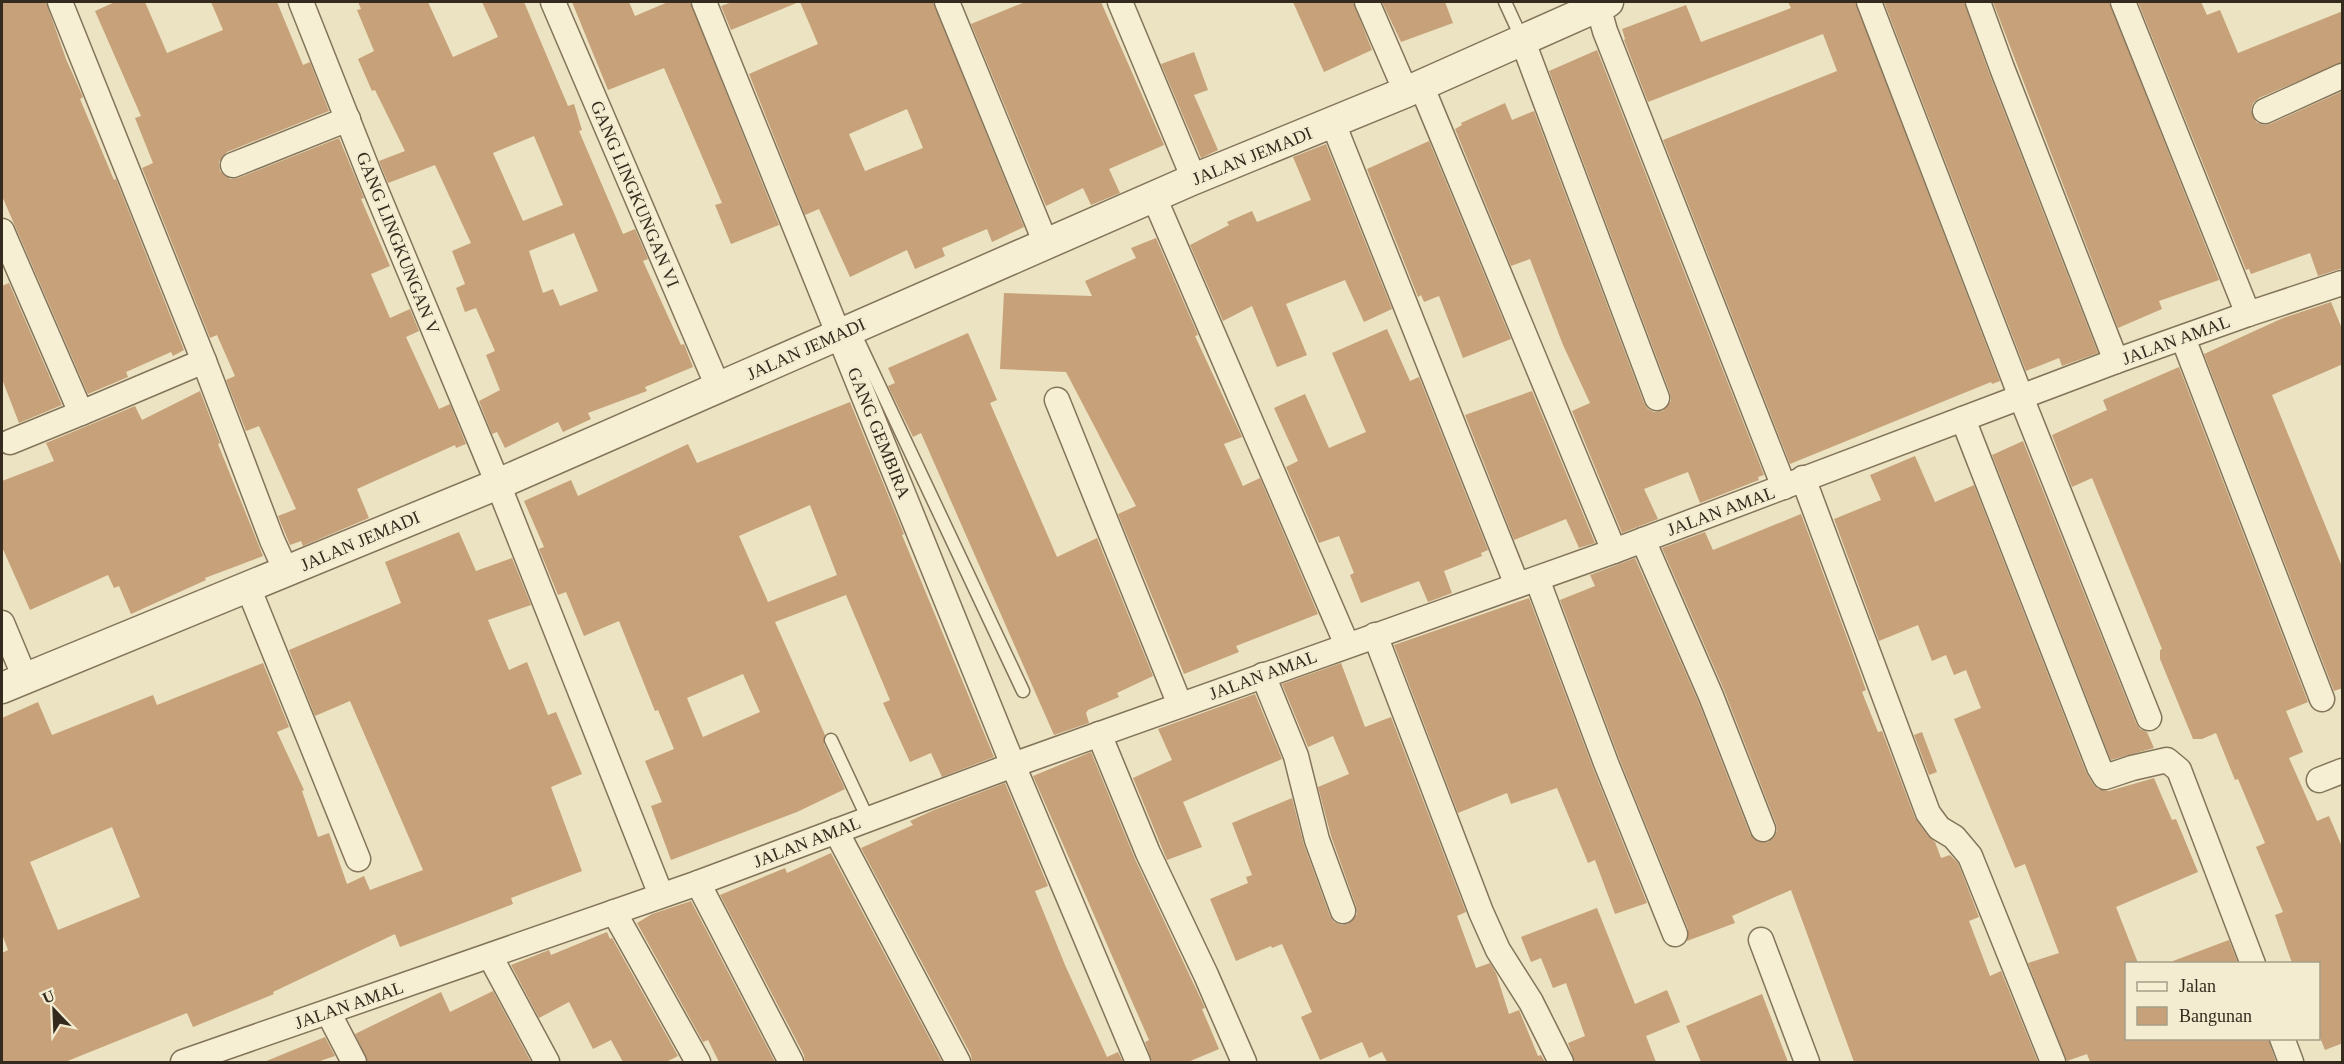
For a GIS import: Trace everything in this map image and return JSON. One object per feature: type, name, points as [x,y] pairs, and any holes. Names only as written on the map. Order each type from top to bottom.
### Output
[{"type":"street","points":[[60,2],[286,572]]},
{"type":"street","name":"GANG LINGKUNGAN V","points":[[301,2],[498,484],[661,895]]},
{"type":"street","name":"GANG LINGKUNGAN VI","points":[[553,2],[718,387]]},
{"type":"street","name":"GANG GEMBIRA","points":[[704,2],[846,332],[1013,765],[1138,1062]]},
{"type":"street","points":[[947,2],[1046,244]]},
{"type":"street","points":[[1120,2],[1194,179]]},
{"type":"street","points":[[1367,2],[1414,89],[1614,550]]},
{"type":"street","points":[[1869,2],[2021,398],[2149,718]]},
{"type":"street","points":[[1978,2],[2116,361]]},
{"type":"street","points":[[2123,2],[2248,314]]},
{"type":"street","points":[[1601,3],[1605,31],[1794,483],[1928,813],[1939,828],[1954,837],[1970,856],[2053,1062]]},
{"type":"street","name":"JALAN JEMADI","points":[[13,683],[498,484],[1194,179],[1414,89],[1601,3]]},
{"type":"street","points":[[1522,39],[1657,398]]},
{"type":"street","points":[[2265,111],[2343,76]]},
{"type":"street","points":[[233,165],[348,118]]},
{"type":"street","points":[[1333,123],[1606,763],[1675,934]]},
{"type":"street","points":[[1154,197],[1347,645]]},
{"type":"street","points":[[2,231],[81,413]]},
{"type":"street","name":"JALAN AMAL","points":[[183,1062],[243,1053],[327,1012],[698,883],[1013,765],[1643,540],[2116,361],[2248,314],[2341,287]]},
{"type":"street","points":[[2183,338],[2322,699]]},
{"type":"street","points":[[10,442],[204,361]]},
{"type":"street","points":[[1058,400],[1180,705]]},
{"type":"street","points":[[1963,419],[2099,767],[2106,777],[2167,760],[2179,770],[2253,962]]},
{"type":"street","points":[[1643,540],[1711,696],[1763,829]]},
{"type":"street","points":[[248,588],[358,859]]},
{"type":"street","points":[[2,622],[13,683]]},
{"type":"street","points":[[1375,635],[1481,912],[1498,950],[1530,1002],[1561,1062]]},
{"type":"street","points":[[1263,675],[1296,756],[1317,840],[1343,911]]},
{"type":"street","points":[[1099,734],[1148,853],[1244,1062]]},
{"type":"street","points":[[2319,780],[2343,771]]},
{"type":"street","points":[[836,831],[958,1062]]},
{"type":"street","points":[[698,883],[791,1062]]},
{"type":"street","points":[[614,912],[698,1062]]},
{"type":"street","points":[[1761,940],[1807,1062]]},
{"type":"street","points":[[490,956],[547,1062]]},
{"type":"street","points":[[327,1012],[354,1062]]},
{"type":"street","points":[[2283,1040],[2291,1062]]},
{"type":"lane","points":[[1505,2],[1522,39]]},
{"type":"lane","points":[[846,332],[1023,691]]},
{"type":"lane","points":[[831,740],[868,819]]},
{"type":"building","points":[[2,2],[46,2],[66,59],[83,97],[80,99],[114,180],[116,179],[184,350],[173,356],[171,352],[126,372],[128,377],[88,394],[2,196]]},
{"type":"building","points":[[115,2],[145,2],[167,53],[223,30],[211,2],[277,2],[303,65],[310,62],[329,111],[227,152],[219,162],[220,171],[230,179],[238,178],[339,138],[364,198],[361,199],[390,266],[371,274],[390,318],[410,309],[419,331],[406,337],[439,409],[450,404],[466,444],[456,448],[455,445],[357,489],[369,518],[303,546],[301,541],[290,545],[278,516],[296,509],[259,426],[246,431],[226,380],[235,376],[217,335],[210,338],[142,168],[153,163],[135,118],[141,116],[95,11]]},
{"type":"building","points":[[358,2],[428,2],[453,57],[498,37],[482,2],[524,2],[568,106],[574,104],[582,130],[579,131],[623,234],[635,229],[648,259],[643,261],[693,367],[645,387],[647,391],[588,413],[591,419],[563,432],[558,422],[505,448],[497,432],[492,434],[479,401],[500,390],[486,355],[495,351],[476,308],[465,312],[456,288],[465,284],[452,251],[471,243],[435,165],[388,183],[379,161],[405,151],[375,90],[372,91],[358,59],[374,51],[357,10],[361,9]],"holes":[[[534,136],[563,205],[523,221],[493,153]],[[574,233],[598,291],[560,306],[553,289],[543,293],[529,251]]]},
{"type":"building","points":[[572,2],[629,2],[635,16],[668,2],[690,2],[779,225],[731,244],[715,205],[722,203],[664,68],[608,90]]},
{"type":"building","points":[[732,2],[799,2],[731,30],[721,6]]},
{"type":"building","points":[[800,2],[933,2],[1024,227],[992,242],[987,229],[942,248],[945,256],[915,269],[907,250],[850,277],[819,209],[805,215],[749,74],[818,44]],"holes":[[[907,109],[923,148],[865,171],[849,134]]]},
{"type":"building","points":[[1025,2],[1101,2],[1164,145],[1109,169],[1120,193],[1091,205],[1083,188],[1046,206],[971,24]]},
{"type":"building","points":[[1293,2],[1353,2],[1372,50],[1324,72]]},
{"type":"building","points":[[1382,2],[1445,2],[1453,23],[1401,42]]},
{"type":"building","points":[[1788,2],[1855,2],[2000,381],[1992,384],[1991,382],[1790,464],[1663,140],[1837,71],[1823,34],[1648,102],[1624,40],[1622,29],[1686,5],[1701,42],[1791,8]]},
{"type":"building","points":[[1884,2],[1964,2],[1989,73],[2098,353],[2062,366],[2059,358],[2026,371]]},
{"type":"building","points":[[1993,2],[2109,2],[2219,280],[2159,301],[2162,309],[2118,328]]},
{"type":"building","points":[[2138,2],[2201,2],[2207,15],[2220,10],[2238,53],[2343,11],[2343,62],[2259,98],[2253,103],[2251,110],[2256,122],[2263,125],[2270,124],[2343,91],[2343,268],[2318,276],[2310,253],[2251,274],[2249,269],[2246,270]]},
{"type":"building","points":[[1597,50],[1764,475],[1758,477],[1759,480],[1700,503],[1688,472],[1644,489],[1658,519],[1622,533],[1572,411],[1590,403],[1563,345],[1530,259],[1511,266],[1455,129],[1462,125],[1461,123],[1505,103],[1512,120],[1534,111],[1644,403],[1654,412],[1663,411],[1671,401],[1670,393],[1549,71]]},
{"type":"building","points":[[1194,52],[1208,90],[1194,95],[1218,150],[1201,158],[1161,64]]},
{"type":"building","points":[[1429,141],[1511,339],[1463,358],[1439,296],[1424,302],[1421,295],[1418,297],[1367,169]]},
{"type":"building","points":[[1326,144],[1392,309],[1364,322],[1345,280],[1286,304],[1307,355],[1277,367],[1252,306],[1223,321],[1190,245],[1229,225],[1227,222],[1252,211],[1257,222],[1311,200],[1293,157]]},
{"type":"building","points":[[1156,238],[1198,335],[1195,336],[1242,437],[1224,444],[1243,486],[1260,478],[1318,614],[1236,646],[1239,652],[1184,674],[1118,514],[1136,506],[1066,372],[1000,369],[1004,293],[1092,296],[1085,281],[1136,258],[1131,248]]},
{"type":"building","points":[[9,283],[62,405],[19,423],[2,379],[2,286]]},
{"type":"building","points":[[2331,302],[2343,331],[2343,364],[2272,395],[2343,569],[2343,688],[2334,691],[2204,354],[2283,318]]},
{"type":"building","points":[[1387,329],[1410,381],[1419,377],[1488,550],[1481,553],[1482,556],[1444,571],[1452,593],[1428,602],[1419,581],[1361,603],[1350,575],[1354,573],[1339,536],[1319,543],[1286,467],[1298,461],[1274,408],[1305,394],[1329,448],[1366,432],[1332,353]]},
{"type":"building","points":[[968,333],[997,400],[990,403],[1057,557],[1097,538],[1153,676],[1117,693],[1119,697],[1088,710],[1086,713],[1089,723],[1054,735],[921,433],[913,437],[888,386],[895,383],[888,368]]},
{"type":"building","points":[[2179,367],[2308,702],[2286,711],[2303,752],[2289,758],[2317,821],[2329,816],[2343,849],[2343,1043],[2325,1050],[2320,1038],[2320,962],[2292,962],[2275,915],[2283,912],[2256,847],[2265,843],[2238,779],[2235,780],[2216,733],[2202,739],[2193,739],[2160,659],[2162,649],[2092,478],[2072,487],[2052,435],[2107,410],[2103,400]]},
{"type":"building","points":[[200,391],[220,443],[218,444],[263,556],[205,578],[206,580],[131,614],[119,586],[114,588],[108,575],[30,610],[2,547],[2,481],[54,461],[46,443],[135,406],[142,420]]},
{"type":"building","points":[[1532,391],[1595,543],[1579,548],[1566,519],[1514,540],[1465,415]]},
{"type":"building","points":[[850,402],[904,534],[902,535],[994,757],[942,777],[931,753],[910,762],[883,703],[890,700],[846,595],[775,622],[825,735],[824,744],[845,789],[797,812],[671,860],[651,806],[662,802],[645,761],[674,749],[658,710],[655,711],[619,621],[584,636],[566,592],[558,595],[539,549],[544,547],[524,501],[571,480],[578,496],[688,444],[697,463]],"holes":[[[810,505],[837,575],[768,602],[739,536]],[[743,674],[760,712],[703,737],[687,698]]]},
{"type":"building","points":[[2023,441],[2136,723],[2140,729],[2147,732],[2154,748],[2111,760],[1992,455]]},
{"type":"building","points":[[1915,456],[1935,502],[1974,485],[2086,772],[2093,784],[2098,789],[2109,791],[2154,778],[2172,820],[2176,819],[2198,872],[2116,907],[2138,962],[2125,962],[2125,1040],[2269,1040],[2276,1062],[2090,1062],[2087,1054],[2067,1061],[2028,963],[2059,953],[2025,864],[2015,868],[1954,719],[1981,708],[1966,670],[1954,675],[1946,655],[1932,661],[1918,625],[1879,641],[1834,519],[1881,500],[1870,475]]},
{"type":"building","points":[[1801,514],[1866,690],[1862,692],[1878,732],[1882,731],[1915,818],[1935,842],[1941,858],[1950,855],[1958,863],[1979,917],[1969,921],[1990,976],[2001,971],[2038,1062],[1854,1062],[1791,890],[1732,916],[1735,923],[1687,941],[1688,929],[1619,758],[1560,600],[1595,586],[1590,575],[1635,558],[1698,701],[1750,834],[1755,840],[1768,842],[1777,831],[1776,824],[1724,690],[1662,548],[1705,532],[1713,550]]},
{"type":"building","points":[[459,532],[476,571],[512,558],[531,605],[488,620],[509,670],[527,662],[548,715],[556,712],[582,774],[551,787],[582,871],[511,898],[513,904],[400,947],[395,934],[273,992],[274,994],[193,1027],[187,1013],[65,1062],[2,1062],[2,953],[8,950],[2,934],[2,718],[38,702],[52,735],[153,695],[157,705],[263,663],[289,727],[277,732],[304,790],[302,791],[318,837],[329,833],[347,884],[364,876],[370,890],[423,870],[350,701],[315,716],[289,650],[401,603],[385,562]],"holes":[[[112,827],[140,897],[58,930],[30,862]]]},
{"type":"building","points":[[1529,598],[1647,903],[1615,914],[1595,860],[1588,863],[1557,788],[1511,804],[1507,793],[1458,813],[1394,645]]},
{"type":"building","points":[[1341,663],[1365,727],[1391,717],[1466,912],[1457,916],[1476,968],[1490,963],[1496,973],[1509,1014],[1519,1010],[1538,1056],[1541,1055],[1545,1062],[1387,1062],[1382,1052],[1369,1058],[1362,1042],[1320,1060],[1301,1017],[1312,1012],[1282,944],[1272,948],[1271,946],[1236,961],[1210,899],[1248,883],[1246,877],[1252,875],[1232,823],[1292,798],[1304,845],[1330,916],[1334,922],[1341,925],[1348,924],[1357,914],[1331,836],[1318,787],[1349,774],[1333,736],[1308,747],[1282,684]]},
{"type":"building","points":[[1255,694],[1282,759],[1183,802],[1202,847],[1167,860],[1133,778],[1172,760],[1158,729]]},
{"type":"building","points":[[1922,732],[1937,772],[1929,775],[1914,735]]},
{"type":"building","points":[[1091,752],[1135,859],[1205,1008],[1202,1009],[1219,1049],[1188,1062],[1152,1062],[1145,1042],[1149,1040],[1033,776]]},
{"type":"building","points":[[1005,783],[1048,886],[1035,891],[1065,965],[1107,1057],[1118,1052],[1123,1062],[972,1062],[971,1055],[861,848],[913,825],[910,821],[934,810]]},
{"type":"building","points":[[831,853],[942,1062],[805,1062],[804,1055],[720,895],[785,868],[787,873]]},
{"type":"building","points":[[691,901],[775,1062],[719,1062],[708,1040],[703,1042],[637,923],[652,914]]},
{"type":"building","points":[[1597,908],[1635,1004],[1667,990],[1680,1022],[1646,1036],[1656,1062],[1575,1062],[1568,1043],[1585,1036],[1566,983],[1553,988],[1541,958],[1531,962],[1521,937]]},
{"type":"building","points":[[607,932],[678,1056],[666,1062],[623,1062],[611,1040],[593,1049],[569,1002],[539,1018],[511,965],[549,950],[551,955]]},
{"type":"building","points":[[2229,940],[2238,962],[2173,962]]},
{"type":"building","points":[[493,991],[531,1062],[368,1062],[355,1034],[441,992],[450,1012]]},
{"type":"building","points":[[1762,994],[1788,1062],[1701,1062],[1686,1026]]},
{"type":"building","points":[[325,1037],[335,1056],[317,1062],[264,1062]]}]
